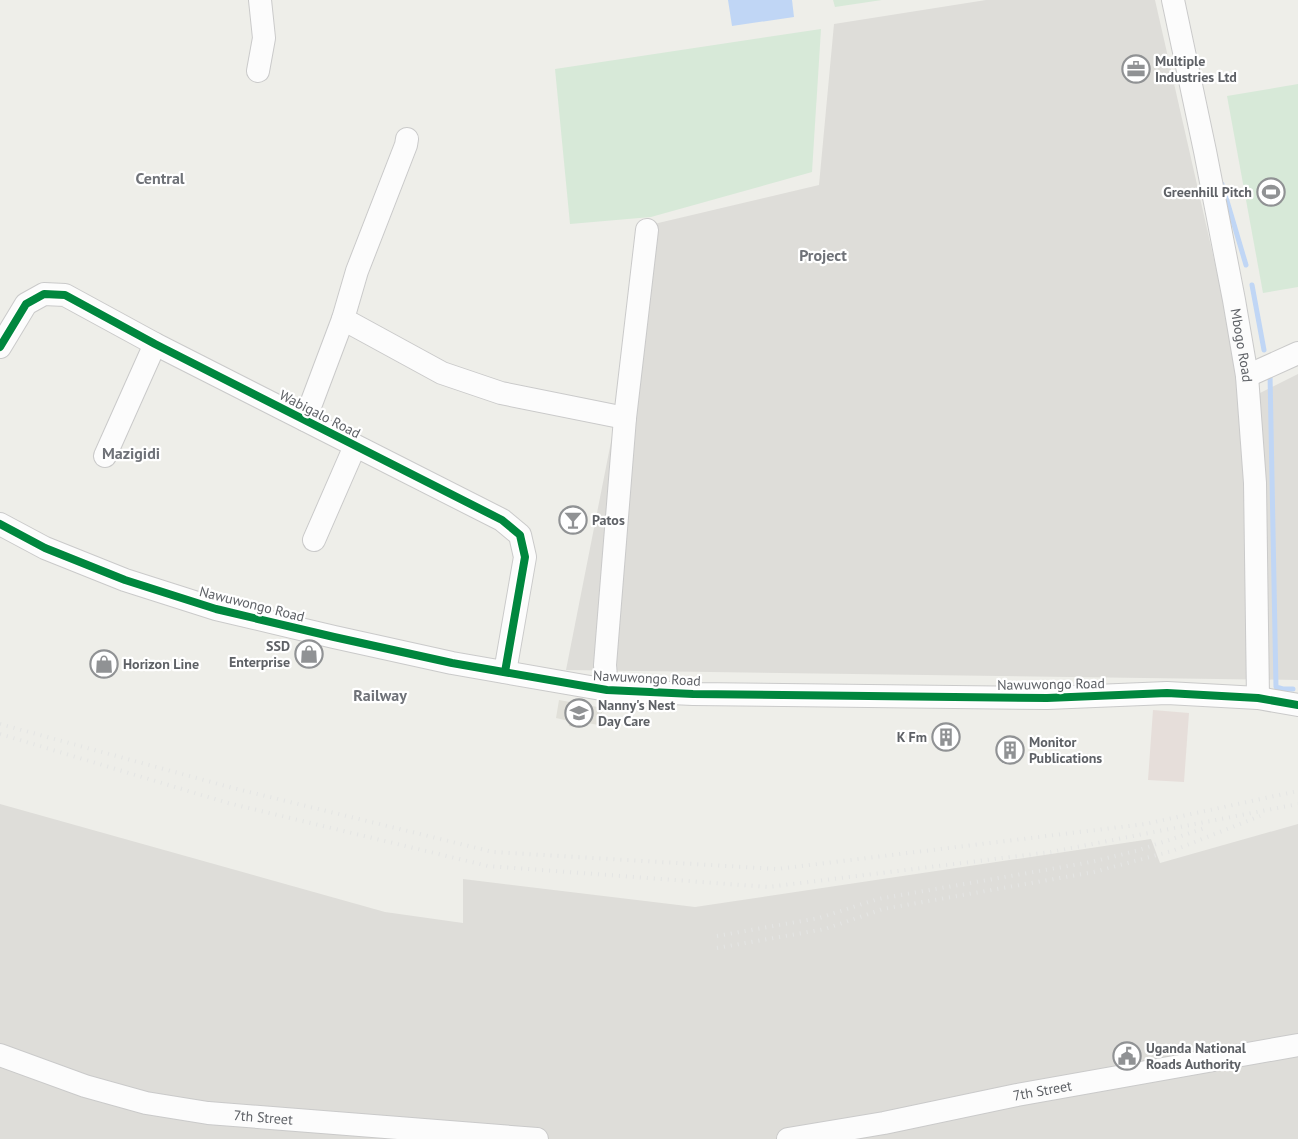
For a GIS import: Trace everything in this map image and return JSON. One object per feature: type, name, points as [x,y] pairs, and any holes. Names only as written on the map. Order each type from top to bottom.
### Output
[{"type":"street","points":[[258,71],[264,38],[260,0]]},
{"type":"street","name":"Mbogo Road","points":[[1173,0],[1234,300],[1247,376],[1255,483],[1258,698]]},
{"type":"street","points":[[305,420],[343,319],[357,270],[407,140]]},
{"type":"street","points":[[607,690],[605,665],[624,418],[647,230]]},
{"type":"street","name":"Wabigalo Road","points":[[0,347],[26,304],[44,294],[65,295],[155,344],[502,520],[520,535],[525,557],[505,672]]},
{"type":"street","points":[[343,319],[442,373],[501,393],[624,418]]},
{"type":"street","points":[[105,456],[155,344]]},
{"type":"street","points":[[1247,376],[1298,353]]},
{"type":"street","points":[[314,540],[355,446]]},
{"type":"street","name":"Nawuwongo Road","points":[[1,529],[125,580],[216,609],[334,638],[452,663],[607,690],[693,694],[1047,698],[1167,693],[1258,698],[1298,704]]},
{"type":"street","name":"7th Street","points":[[788,1139],[884,1123],[1017,1095],[1298,1045]]},
{"type":"street","name":"7th Street","points":[[0,1054],[85,1086],[146,1103],[208,1113],[537,1139]]},
{"type":"shaded area","points":[[986,0],[1155,0],[1246,400],[1298,374],[1298,680],[566,670],[654,224],[819,185],[834,24]]},
{"type":"shaded area","name":"Nanny's Nest Day Care","points":[[559,700],[603,708],[599,725],[581,722],[580,728],[569,726],[569,721],[556,718]]},
{"type":"shaded area","points":[[1153,710],[1189,713],[1184,782],[1148,780]]},
{"type":"shaded area","points":[[0,804],[385,912],[463,923],[463,879],[695,907],[1151,839],[1160,863],[1298,824],[1298,1139],[0,1139]]},
{"type":"green space","points":[[833,0],[882,0],[835,7]]},
{"type":"green space","points":[[821,29],[812,172],[651,217],[570,224],[555,69]]},
{"type":"green space","name":"Greenhill Pitch","points":[[1298,84],[1298,287],[1263,293],[1227,96]]},
{"type":"water","points":[[728,0],[792,0],[794,17],[732,26]]},
{"type":"waterway","points":[[1222,184],[1246,265]]},
{"type":"waterway","points":[[1252,285],[1264,350]]},
{"type":"waterway","points":[[1270,374],[1276,687],[1293,689]]},
{"type":"railway","points":[[0,724],[233,788],[493,852],[777,869],[1145,824],[1298,791]]},
{"type":"railway","points":[[0,734],[228,803],[488,866],[768,887],[1051,852],[1298,804]]},
{"type":"railway","points":[[717,948],[825,929],[883,909],[1094,872],[1172,851],[1260,816]]},
{"type":"railway","points":[[717,936],[819,918],[878,899],[1091,862],[1136,851],[1205,828]]},
{"type":"cycle path","points":[[0,347],[26,304],[44,294],[65,295],[155,344],[502,520],[520,535],[525,557],[505,672]]},
{"type":"cycle path","points":[[0,524],[45,548],[125,580],[216,609],[452,663],[607,690],[693,694],[1047,698],[1167,693],[1258,698],[1298,705]]},
{"type":"place","name":"Multiple Industries Ltd","points":[[1136,69]]},
{"type":"place","name":"Greenhill Pitch","points":[[1271,192]]},
{"type":"place","name":"Patos","points":[[573,520]]},
{"type":"place","name":"SSD Enterprise","points":[[309,654]]},
{"type":"place","name":"Horizon Line","points":[[104,664]]},
{"type":"place","name":"Nanny's Nest Day Care","points":[[579,713]]},
{"type":"place","name":"K Fm","points":[[946,737]]},
{"type":"place","name":"Monitor Publications","points":[[1010,750]]},
{"type":"place","name":"Uganda National Roads Authority","points":[[1127,1056]]},
{"type":"district","name":"Central","points":[[160,178]]},
{"type":"district","name":"Project","points":[[823,255]]},
{"type":"district","name":"Mazigidi","points":[[131,453]]},
{"type":"district","name":"Railway","points":[[380,695]]}]
